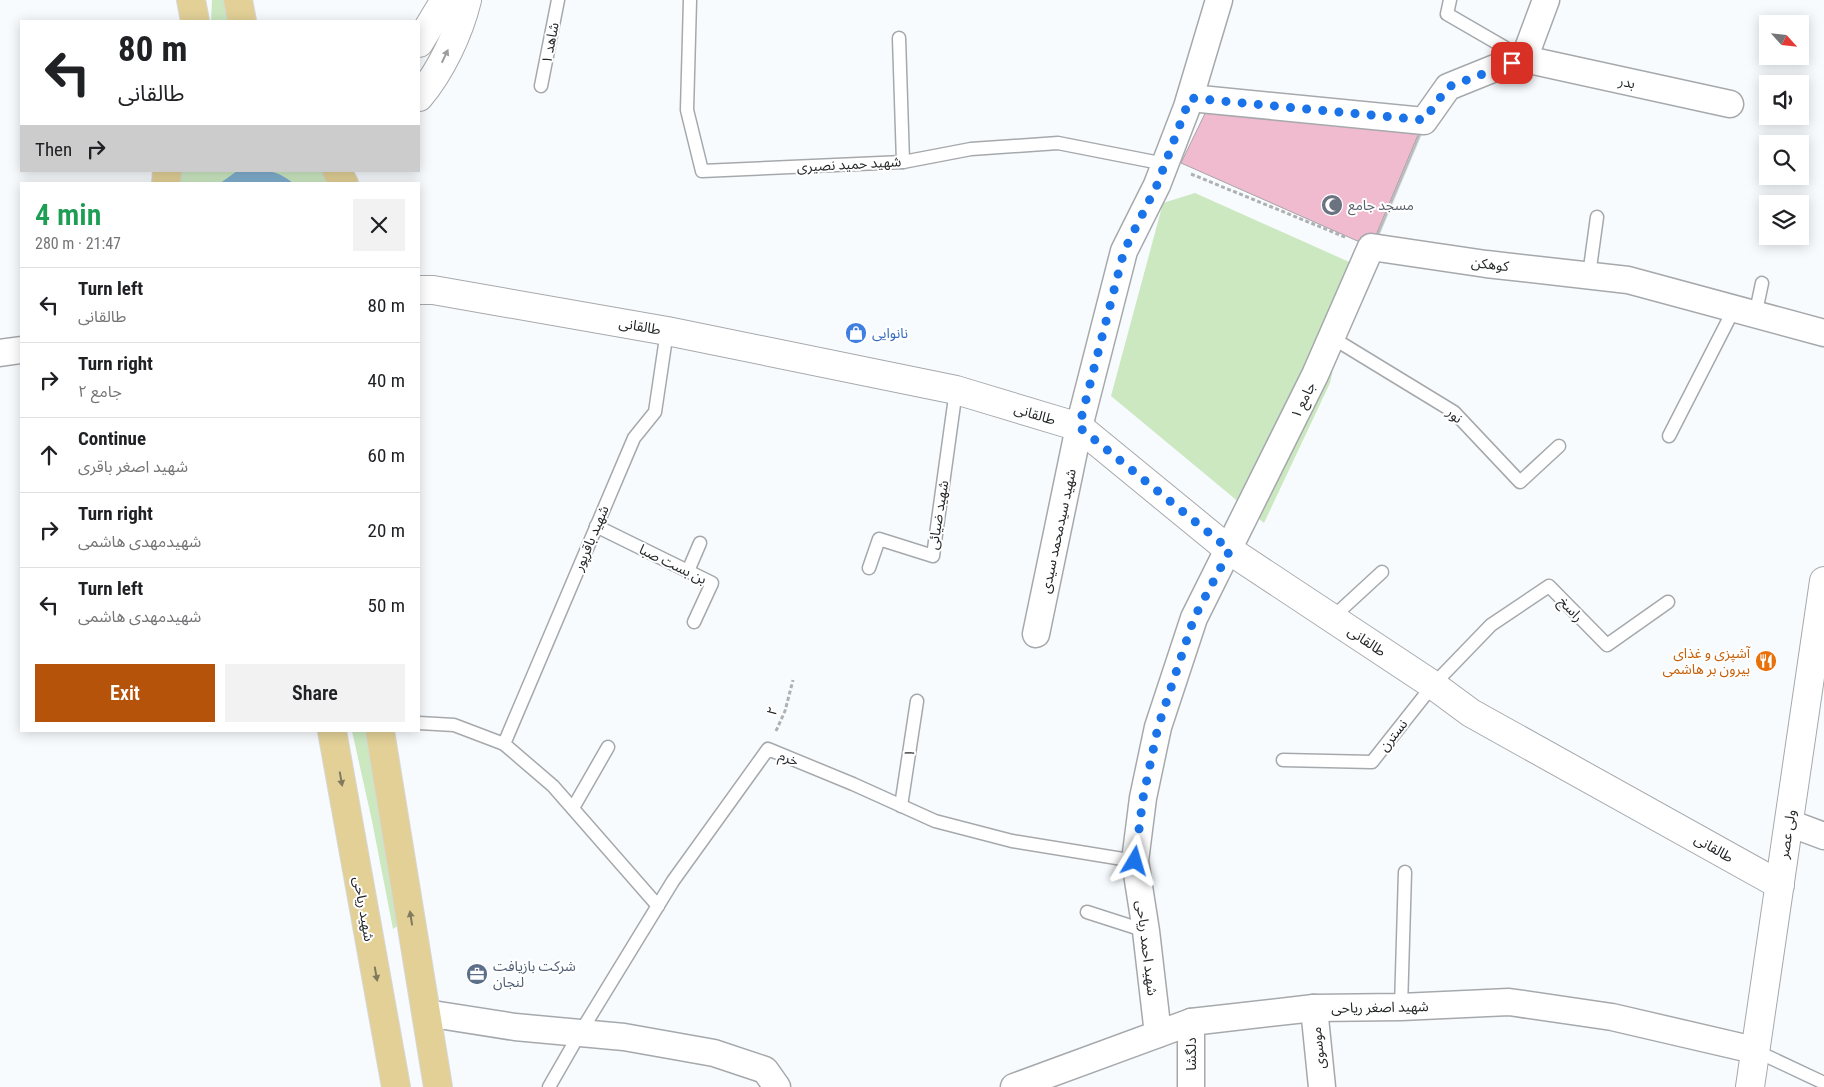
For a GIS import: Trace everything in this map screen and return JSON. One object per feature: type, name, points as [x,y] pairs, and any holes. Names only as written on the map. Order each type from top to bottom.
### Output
[{"type":"main road","points":[[191,0],[195,20]]},
{"type":"main road","points":[[238,0],[242,20]]},
{"type":"main road","name":"شهید ریاحی","points":[[332,732],[396,1087]]},
{"type":"main road","points":[[380,732],[438,1087]]},
{"type":"street","points":[[420,41],[445,0]]},
{"type":"street","points":[[420,96],[433,80],[463,18],[468,0]]},
{"type":"street","name":"شهید سیدمحمد سیدی","points":[[1036,634],[1079,427],[1124,251],[1157,185],[1190,98],[1219,0]]},
{"type":"street","points":[[1190,98],[1424,120],[1448,87],[1500,66],[1524,59],[1546,0]]},
{"type":"street","name":"بدر","points":[[1524,59],[1730,104]]},
{"type":"street","points":[[346,182],[354,172]]},
{"type":"street","name":"کوهکن","points":[[1371,247],[1486,264],[1628,280],[1824,333]]},
{"type":"street","name":"جامع ۱","points":[[1230,550],[1315,375],[1371,247]]},
{"type":"street","name":"طالقانی","points":[[423,287],[668,331],[956,390],[1079,427],[1230,550],[1433,685],[1471,713],[1780,885]]},
{"type":"street","points":[[0,353],[20,350]]},
{"type":"street","name":"شهید احمد ریاحی","points":[[1158,1034],[1146,931],[1135,861],[1143,798],[1158,727],[1194,618],[1230,550]]},
{"type":"street","name":"ولی عصر","points":[[1750,1087],[1824,581]]},
{"type":"street","points":[[1789,823],[1824,836]]},
{"type":"street","name":"شهید اصغر ریاحی","points":[[1014,1087],[1191,1022],[1314,1008],[1401,1008],[1509,1002],[1612,1017],[1754,1050]]},
{"type":"street","name":"موسوی","points":[[1314,1008],[1322,1087]]},
{"type":"street","points":[[426,1012],[516,1027],[624,1037],[714,1053],[765,1070],[778,1087]]},
{"type":"street","name":"دلگشا","points":[[1191,1022],[1191,1087]]},
{"type":"lane","name":"شاهد ۱","points":[[541,86],[558,0]]},
{"type":"lane","name":"شهید حمید نصیری","points":[[690,0],[687,110],[702,171],[903,162],[971,149],[1058,143],[1165,164]]},
{"type":"lane","points":[[1450,0],[1447,14],[1524,59]]},
{"type":"lane","points":[[899,38],[903,162]]},
{"type":"lane","points":[[1588,275],[1597,217]]},
{"type":"lane","points":[[1669,436],[1762,283]]},
{"type":"lane","name":"شهید باقرپور","points":[[504,744],[634,438],[655,412],[668,331]]},
{"type":"lane","name":"نور","points":[[1331,337],[1454,412],[1520,482],[1559,446]]},
{"type":"lane","name":"شهید ضیائی","points":[[869,568],[879,539],[933,556],[956,390]]},
{"type":"lane","name":"بن بست صبا","points":[[596,526],[712,583],[694,622]]},
{"type":"lane","points":[[688,571],[700,543]]},
{"type":"lane","points":[[1332,618],[1382,572]]},
{"type":"lane","name":"راسخ","points":[[1433,685],[1491,625],[1548,586],[1607,645],[1668,602]]},
{"type":"lane","name":"نسترن","points":[[1283,760],[1372,762],[1433,685]]},
{"type":"lane","name":"۱","points":[[901,806],[917,701]]},
{"type":"lane","points":[[420,723],[454,724],[504,744],[553,786],[658,906]]},
{"type":"lane","points":[[572,808],[608,747]]},
{"type":"lane","name":"خرم","points":[[549,1087],[673,882],[768,749],[935,822],[1012,842],[1135,861]]},
{"type":"lane","points":[[1401,1008],[1405,872]]},
{"type":"lane","points":[[1087,912],[1146,931]]},
{"type":"lane","points":[[1754,1050],[1824,1083]]},
{"type":"path","points":[[1165,164],[1371,247]]},
{"type":"path","name":"۲","points":[[768,749],[785,711],[792,680]]},
{"type":"green space","points":[[212,0],[231,0],[234,20],[211,20]]},
{"type":"green space","points":[[179,172],[325,172],[331,182],[176,182]]},
{"type":"green space","points":[[1195,193],[1356,265],[1330,383],[1264,523],[1111,396],[1163,203]]},
{"type":"green space","points":[[352,732],[370,732],[403,922],[393,929]]},
{"type":"water","points":[[236,172],[274,172],[291,182],[222,182]]},
{"type":"building","name":"مسجد جامع","points":[[1212,99],[1423,123],[1371,247],[1181,163]]},
{"type":"place","name":"مسجد جامع","points":[[1332,205]]},
{"type":"place","name":"نانوایی","points":[[856,333]]},
{"type":"place","name":"آشپزی و غذای بیرون بر هاشمی","points":[[1766,661]]},
{"type":"place","name":"شرکت بازیافت لنجان","points":[[477,974]]},
{"type":"route","points":[[1135,861],[1143,798],[1158,727],[1194,618],[1230,550],[1079,427],[1124,251],[1157,185],[1190,98],[1424,120],[1448,87],[1512,63]]}]
